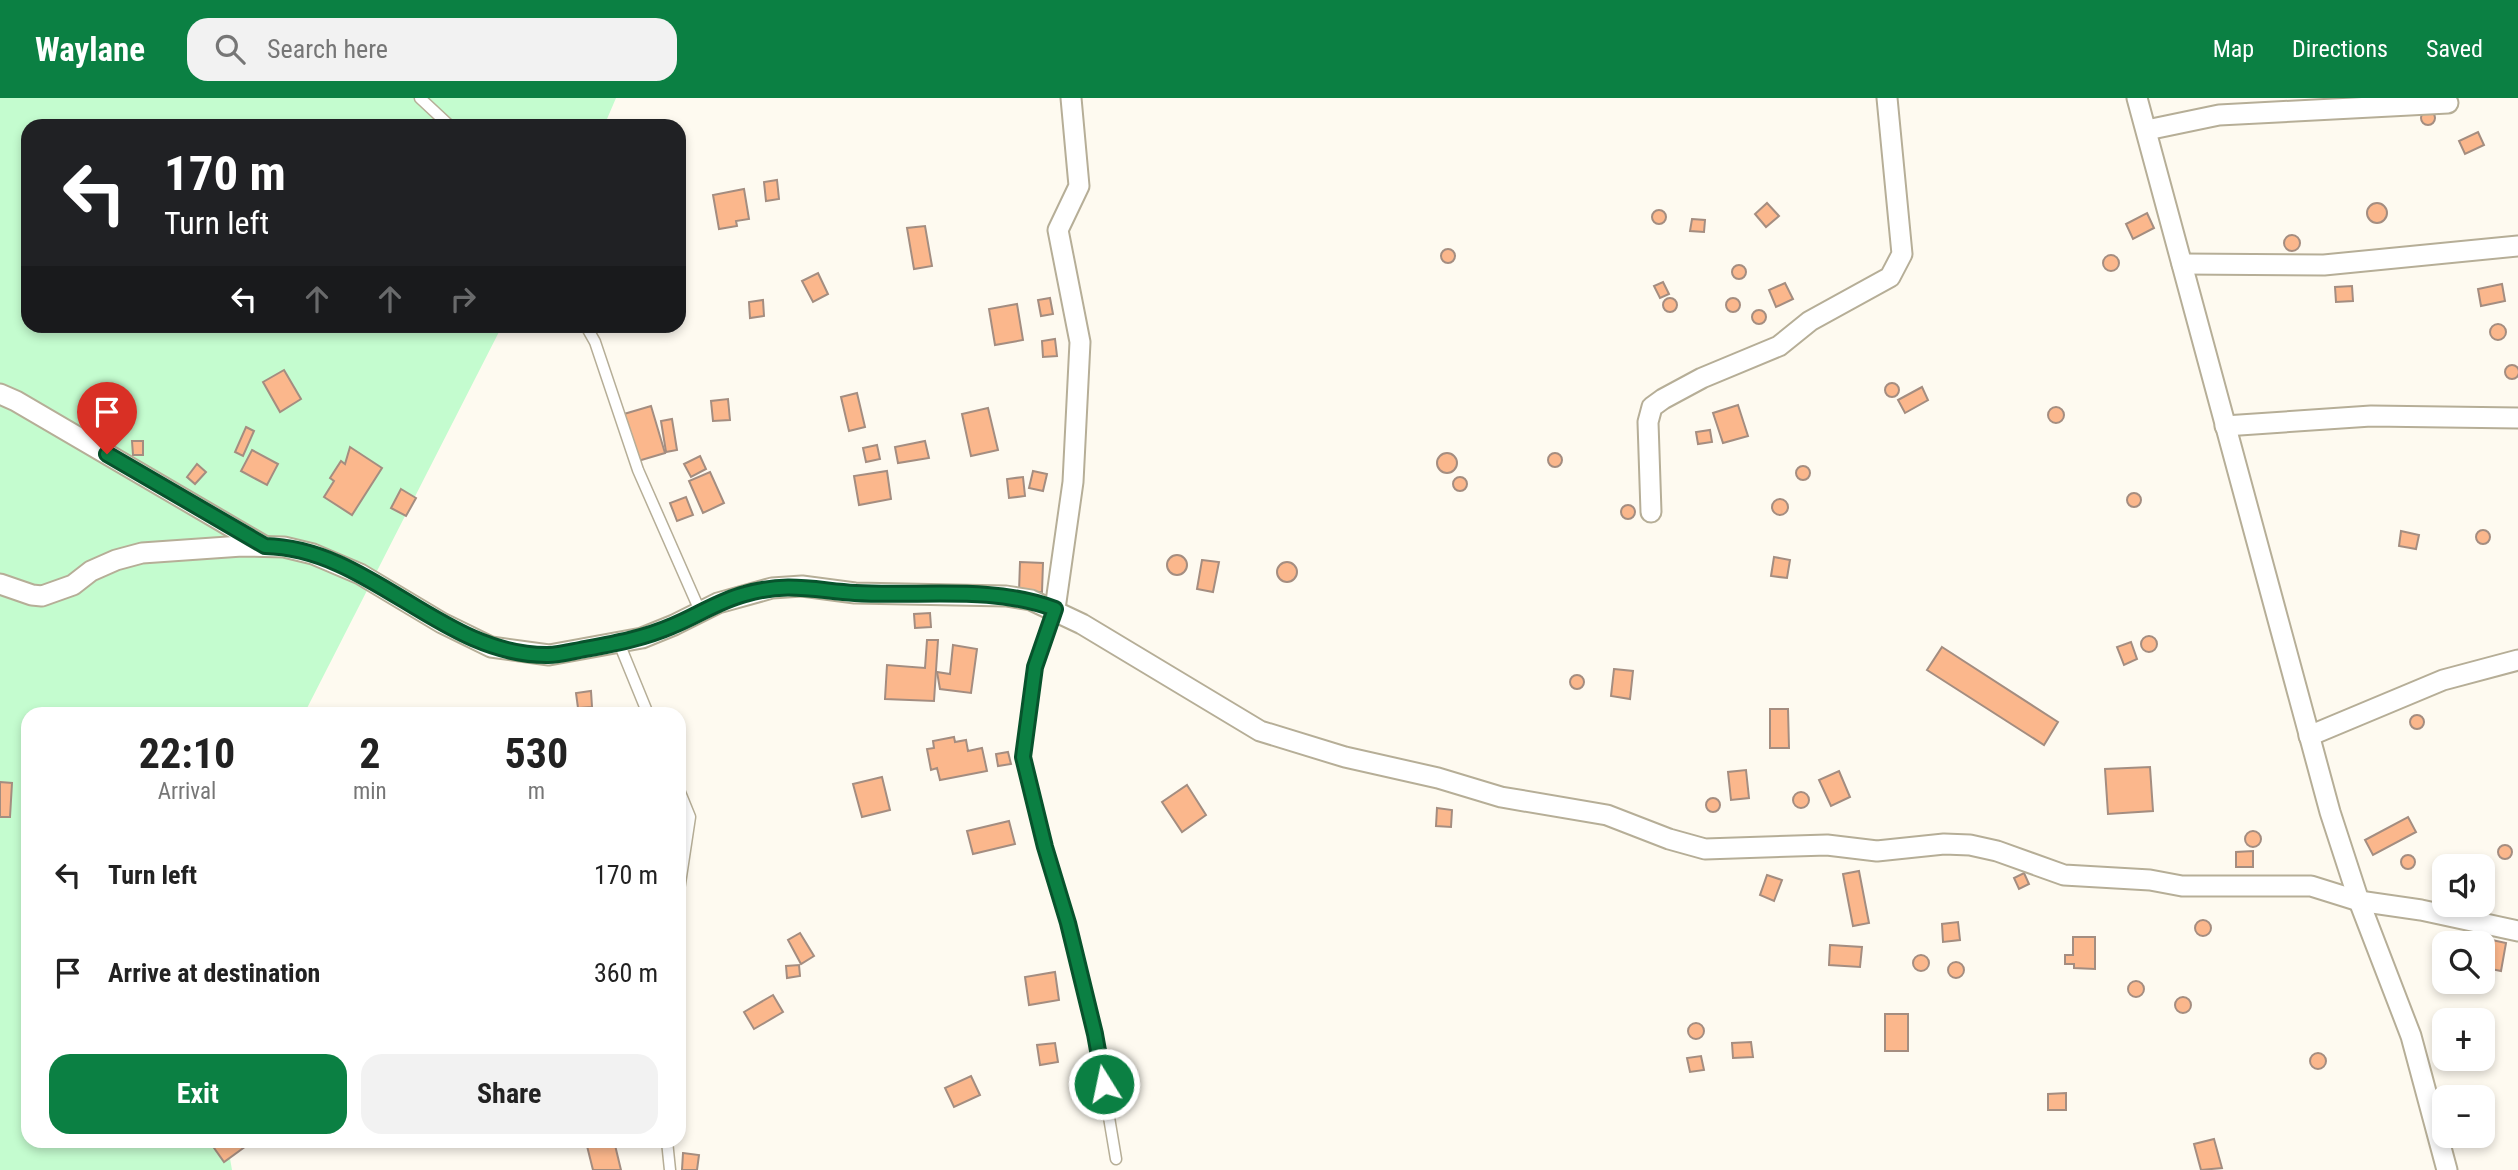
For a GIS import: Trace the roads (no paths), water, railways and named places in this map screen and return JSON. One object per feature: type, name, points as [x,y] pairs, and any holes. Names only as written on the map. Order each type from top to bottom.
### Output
[{"type":"street","points":[[1055,609],[1073,482],[1080,342],[1058,230],[1079,186],[1071,98]]},
{"type":"street","points":[[1651,512],[1648,422],[1652,407],[1702,378],[1779,346],[1810,320],[1890,277],[1896,269],[1902,254],[1886,98]]},
{"type":"street","points":[[2137,98],[2330,812],[2359,901],[2411,1036],[2447,1170]]},
{"type":"street","points":[[2147,130],[2218,115],[2448,103]]},
{"type":"street","points":[[2182,264],[2324,265],[2518,246]]},
{"type":"street","points":[[0,394],[265,546]]},
{"type":"street","points":[[2225,426],[2371,415],[2518,418]]},
{"type":"street","points":[[0,584],[41,596],[73,585],[92,571],[116,560],[142,553],[285,547],[313,554],[360,573],[442,623],[491,647],[549,655],[642,638],[718,603],[772,588],[802,586],[855,593],[1006,596],[1031,600],[1055,609],[1260,731],[1345,757],[1438,778],[1500,797],[1607,815],[1669,839],[1705,849],[1827,845],[1877,851],[1944,844],[1970,845],[1997,851],[2064,875],[2150,880],[2182,886],[2311,886],[2359,901],[2421,910],[2518,931]]},
{"type":"street","points":[[2309,736],[2443,680],[2518,660]]},
{"type":"lane","points":[[420,98],[442,119]]},
{"type":"lane","points":[[590,333],[638,470],[700,611]]},
{"type":"lane","points":[[1055,609],[1035,667],[1023,757],[1095,1034],[1116,1158]]},
{"type":"lane","points":[[619,643],[645,707]]},
{"type":"lane","points":[[686,807],[690,817],[686,844]]},
{"type":"lane","points":[[668,1148],[670,1170]]}]
